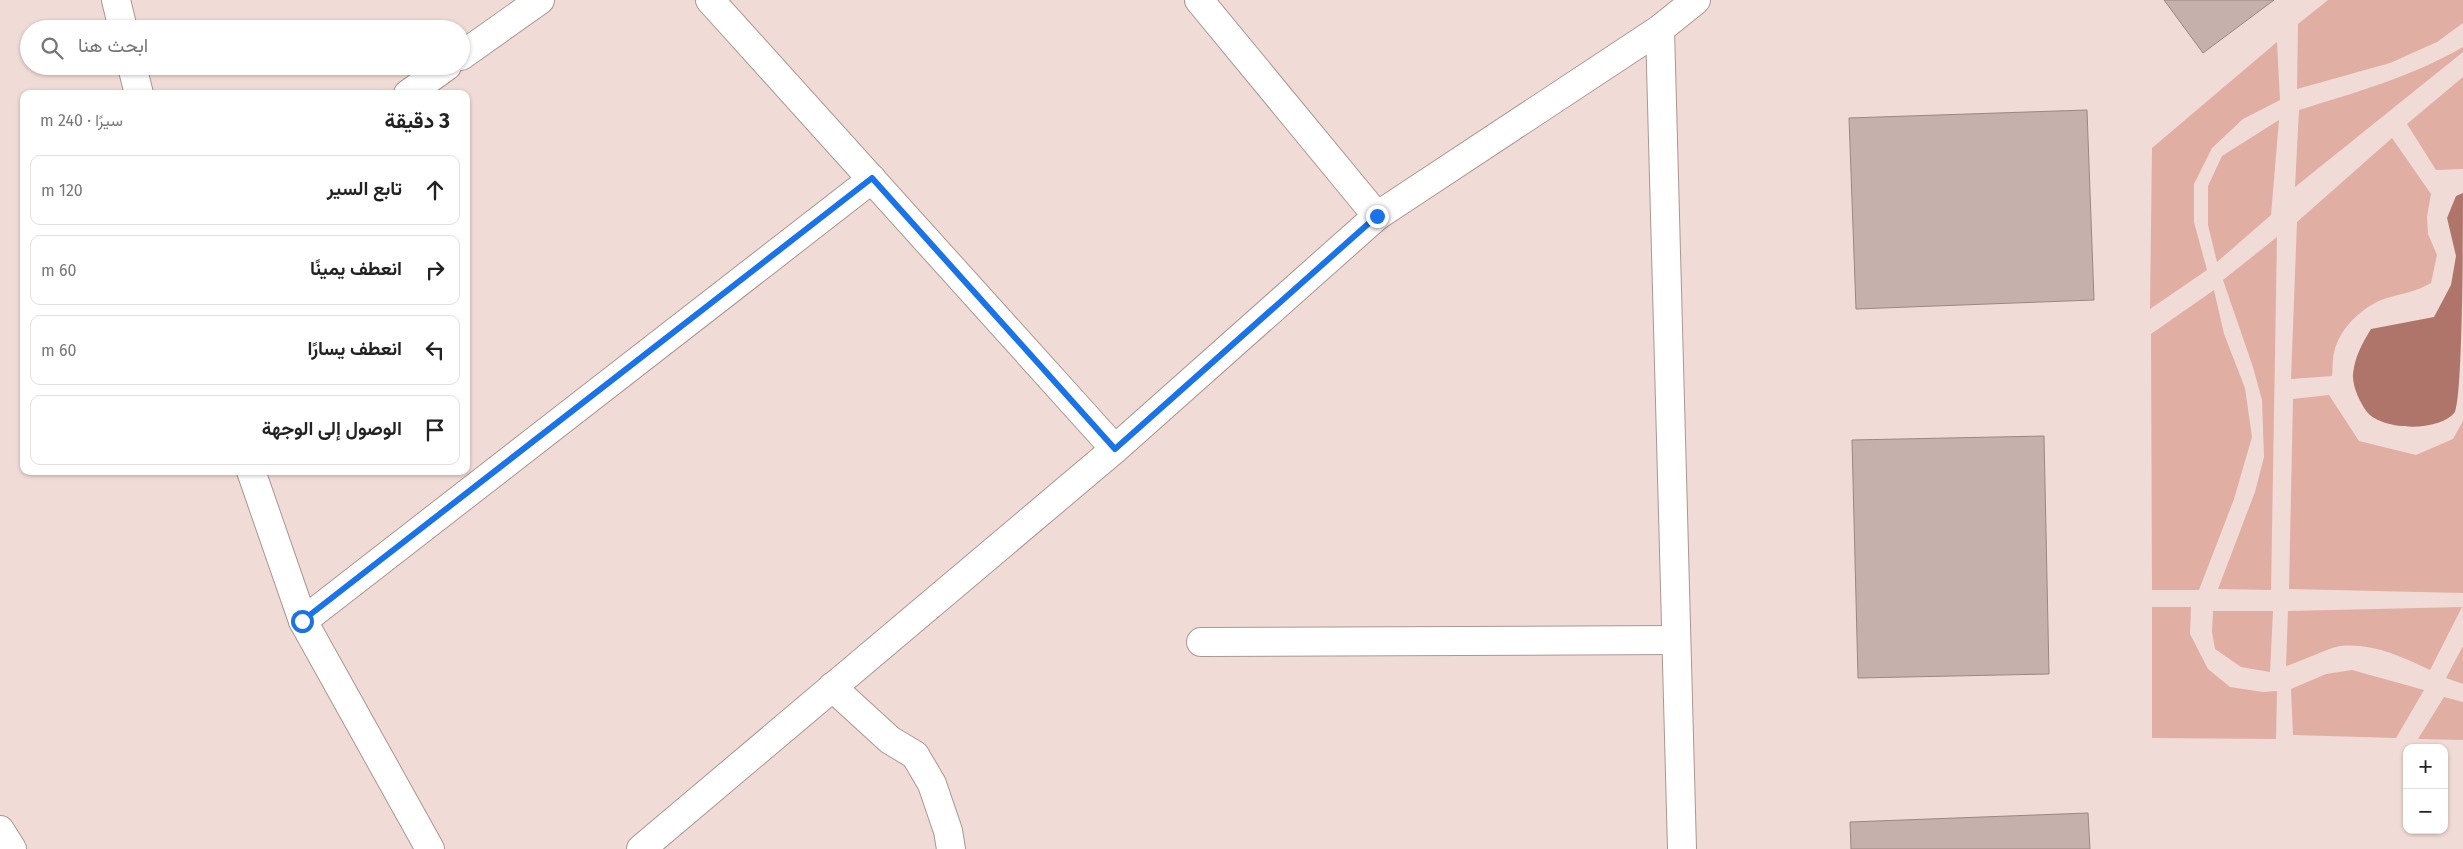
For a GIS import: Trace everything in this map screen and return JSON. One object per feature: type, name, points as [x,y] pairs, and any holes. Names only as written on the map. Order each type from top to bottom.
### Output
[{"type":"street","points":[[116,0],[121,20]]},
{"type":"street","points":[[470,50],[540,0]]},
{"type":"street","points":[[710,0],[1115,449]]},
{"type":"street","points":[[1199,0],[1377,216]]},
{"type":"street","points":[[641,849],[1115,449],[1377,216],[1660,29],[1696,0]]},
{"type":"street","points":[[1660,29],[1682,849]]},
{"type":"street","points":[[134,75],[138,90]]},
{"type":"street","points":[[414,90],[434,75]]},
{"type":"street","points":[[302,621],[872,178]]},
{"type":"street","points":[[252,475],[302,621],[430,849]]},
{"type":"street","points":[[1201,642],[1676,640]]},
{"type":"street","points":[[832,687],[890,740],[915,755],[932,784],[948,831],[951,849]]},
{"type":"street","points":[[0,830],[12,849]]},
{"type":"shaded area","points":[[2328,0],[2463,0],[2463,23],[2437,42],[2390,63],[2297,89],[2298,24]]},
{"type":"shaded area","points":[[2277,42],[2280,100],[2243,119],[2212,148],[2194,184],[2194,222],[2207,270],[2150,309],[2152,148]]},
{"type":"shaded area","points":[[2463,47],[2463,52],[2295,187],[2299,110],[2404,75]]},
{"type":"shaded area","points":[[2463,77],[2463,169],[2436,170],[2407,124]]},
{"type":"shaded area","points":[[2279,120],[2271,215],[2217,262],[2208,225],[2208,186],[2222,156]]},
{"type":"shaded area","points":[[2392,138],[2431,194],[2427,217],[2428,234],[2437,255],[2431,283],[2378,301],[2361,312],[2341,335],[2333,356],[2332,376],[2291,379],[2297,222]]},
{"type":"shaded area","points":[[2463,193],[2460,374],[2455,412],[2448,419],[2425,426],[2411,427],[2385,423],[2367,412],[2357,394],[2353,374],[2357,356],[2371,329],[2434,317],[2451,285],[2456,256],[2447,218],[2456,196]]},
{"type":"shaded area","points":[[2277,237],[2271,590],[2218,589],[2255,492],[2264,457],[2262,400],[2253,367],[2223,280]]},
{"type":"shaded area","points":[[2214,290],[2224,334],[2245,388],[2252,437],[2234,499],[2199,590],[2152,590],[2151,334]]},
{"type":"shaded area","points":[[2329,395],[2359,441],[2416,455],[2453,439],[2463,421],[2463,593],[2289,589],[2293,399]]},
{"type":"shaded area","points":[[2152,607],[2191,607],[2190,634],[2208,669],[2230,687],[2263,692],[2277,691],[2276,739],[2152,738]]},
{"type":"shaded area","points":[[2462,607],[2430,670],[2387,652],[2353,646],[2336,647],[2286,666],[2288,611]]},
{"type":"shaded area","points":[[2213,611],[2273,611],[2270,672],[2241,667],[2215,649],[2212,632]]},
{"type":"shaded area","points":[[2463,646],[2463,684],[2446,678]]},
{"type":"shaded area","points":[[2352,670],[2424,690],[2396,738],[2293,735],[2291,689],[2326,674]]},
{"type":"shaded area","points":[[2444,697],[2463,702],[2463,740],[2418,739]]},
{"type":"building","points":[[2164,0],[2274,0],[2203,53]]},
{"type":"building","points":[[2087,110],[2094,300],[1856,309],[1849,118]]},
{"type":"building","points":[[2044,436],[2049,674],[1858,678],[1852,440]]},
{"type":"building","points":[[2088,813],[2090,849],[1851,849],[1850,822]]},
{"type":"route","points":[[302,621],[872,178],[1115,449],[1377,216]]}]
